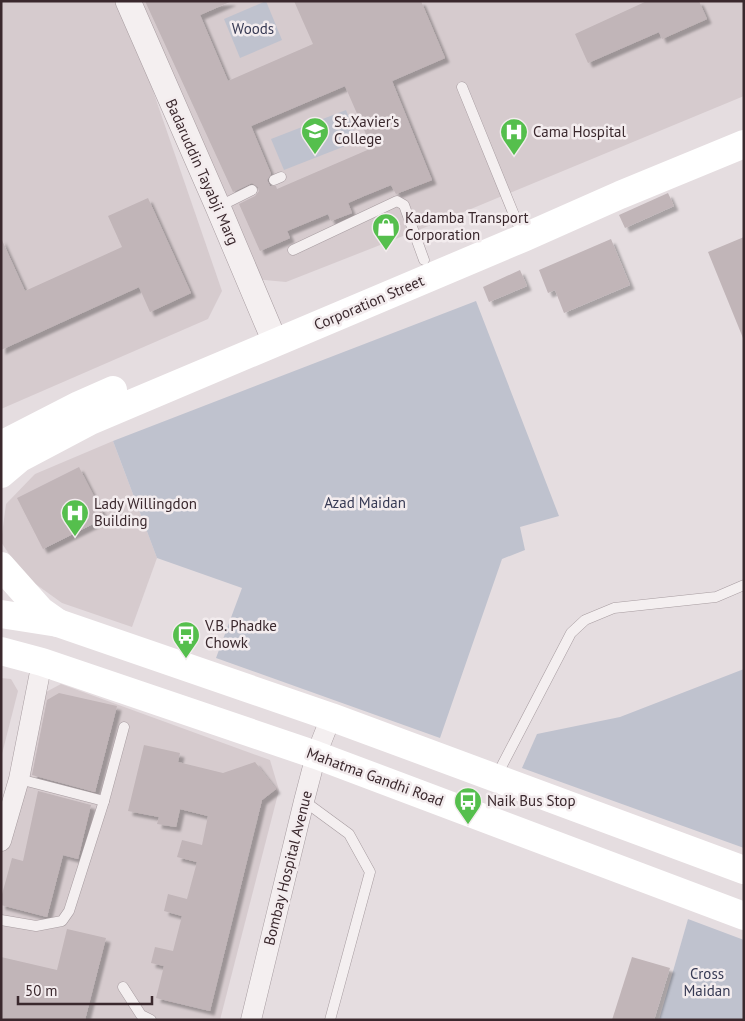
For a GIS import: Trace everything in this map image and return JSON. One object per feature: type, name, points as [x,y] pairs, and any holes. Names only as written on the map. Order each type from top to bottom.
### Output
[{"type":"main road","name":"Corporation Street","points":[[1,445],[79,405],[272,334],[520,230],[744,125]]},
{"type":"main road","name":"Corporation Street","points":[[1,474],[20,458],[90,421],[424,260],[520,230],[620,195],[744,144]]},
{"type":"main road","points":[[1,566],[41,611],[58,623]]},
{"type":"main road","points":[[1,614],[58,623],[331,717],[744,870]]},
{"type":"main road","name":"Mahatma Gandhi Road","points":[[1,651],[42,662],[316,755],[744,916]]},
{"type":"street","name":"Badaruddin Tayabji Marg","points":[[128,1],[272,334]]},
{"type":"street","points":[[1,841],[19,779],[42,662]]},
{"type":"street","name":"Bombay Hospital Avenue","points":[[251,1020],[316,755],[331,717]]},
{"type":"lane","points":[[462,87],[520,230]]},
{"type":"lane","points":[[218,207],[252,190]]},
{"type":"lane","points":[[293,250],[396,201],[404,205],[424,260]]},
{"type":"lane","points":[[496,778],[571,633],[585,620],[614,608],[716,597],[744,585]]},
{"type":"lane","points":[[1,920],[36,926],[62,921],[69,911],[104,801],[124,727]]},
{"type":"lane","points":[[19,779],[104,801]]},
{"type":"lane","points":[[304,801],[349,834],[370,872],[330,1020]]},
{"type":"lane","points":[[122,987],[141,1015],[151,1020]]},
{"type":"shaded area","points":[[1,1],[122,1],[222,291],[208,319],[1,409]]},
{"type":"shaded area","points":[[132,1],[744,1],[744,96],[454,216],[286,282],[254,279]]},
{"type":"shaded area","name":"Lady Willingdon Building","points":[[113,441],[157,558],[132,627],[62,603],[23,575],[1,542],[6,504],[35,474]]},
{"type":"shaded area","points":[[1,678],[11,679],[18,691],[1,758]]},
{"type":"shaded area","points":[[61,684],[270,760],[279,790],[220,1020],[1,1020],[1,844],[44,693]]},
{"type":"green space","name":"Woods","points":[[266,1],[282,40],[240,58],[224,19]]},
{"type":"green space","points":[[346,110],[358,141],[284,170],[271,139]]},
{"type":"green space","name":"Azad Maidan","points":[[476,301],[559,516],[520,527],[525,550],[502,559],[440,738],[216,658],[242,588],[157,558],[113,441]]},
{"type":"green space","points":[[744,669],[744,848],[522,768],[537,734],[620,717]]},
{"type":"green space","name":"Cross Maidan","points":[[688,919],[744,940],[744,1020],[659,1020]]},
{"type":"building","name":"St.Xavier's College","points":[[145,1],[232,1],[200,15],[228,81],[313,44],[294,1],[421,1],[445,58],[392,81],[432,180],[396,194],[391,185],[364,196],[348,203],[352,213],[331,221],[328,214],[287,231],[290,238],[260,251],[239,204],[255,196],[259,191],[258,187],[252,183],[233,192]],"holes":[[[345,86],[372,148],[277,189],[276,186],[270,186],[267,180],[271,174],[251,126]]]},
{"type":"building","points":[[647,1],[699,1],[707,19],[662,39],[659,32],[588,63],[575,34]]},
{"type":"building","points":[[668,193],[674,206],[625,228],[619,215]]},
{"type":"building","points":[[148,198],[191,293],[150,312],[139,287],[1,350],[1,238],[25,291],[122,247],[108,216]]},
{"type":"building","points":[[744,237],[744,338],[743,338],[708,252]]},
{"type":"building","points":[[611,239],[630,285],[564,313],[555,290],[548,293],[539,270]]},
{"type":"building","points":[[520,270],[527,286],[489,302],[483,287]]},
{"type":"building","points":[[79,467],[105,518],[43,549],[17,498]]},
{"type":"building","points":[[59,693],[117,706],[95,792],[32,775],[47,700]]},
{"type":"building","points":[[144,745],[180,753],[178,762],[223,773],[255,762],[276,789],[262,800],[210,1011],[156,998],[164,966],[151,963],[155,947],[173,951],[182,916],[164,911],[168,894],[187,899],[197,862],[177,857],[182,840],[202,845],[208,816],[180,809],[176,827],[157,824],[159,817],[128,811]]},
{"type":"building","points":[[38,791],[91,805],[78,859],[63,855],[47,917],[1,905],[1,898],[12,858],[23,861]]},
{"type":"building","points":[[67,929],[106,938],[85,1020],[10,1020],[1,1018],[1,957],[57,970]]},
{"type":"building","points":[[632,957],[670,968],[654,1020],[612,1020]]},
{"type":"place","name":"St.Xavier's College","points":[[315,155]]},
{"type":"place","name":"Cama Hospital","points":[[514,156]]},
{"type":"place","name":"Kadamba Transport Corporation","points":[[386,251]]},
{"type":"place","name":"Lady Willingdon Building","points":[[75,537]]},
{"type":"place","name":"V.B. Phadke Chowk","points":[[186,659]]},
{"type":"place","name":"Naik Bus Stop","points":[[468,825]]}]
